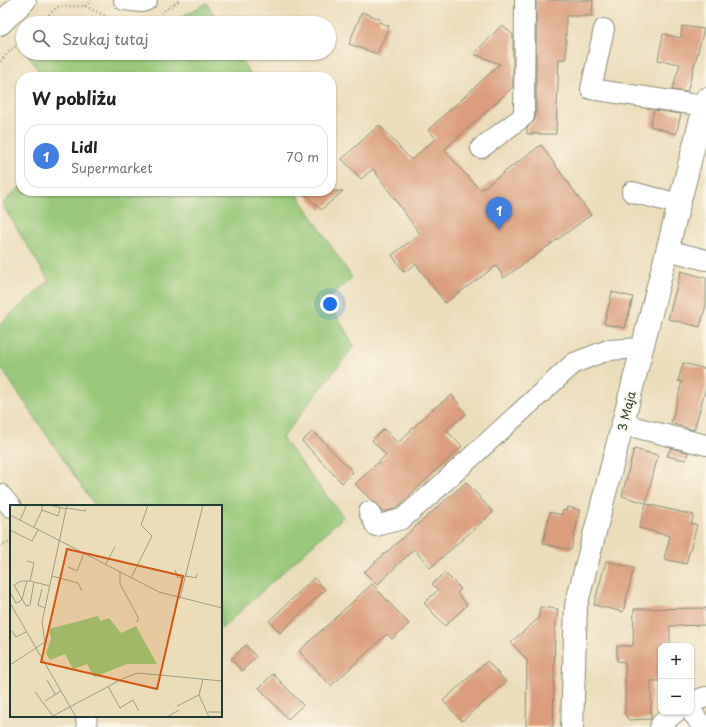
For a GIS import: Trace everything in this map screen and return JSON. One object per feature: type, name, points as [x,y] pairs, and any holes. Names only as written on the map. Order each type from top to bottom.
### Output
[{"type":"main road","points":[[0,24],[25,0]]},
{"type":"main road","name":"3 Maja","points":[[572,727],[576,606],[705,103]]},
{"type":"street","points":[[124,0],[142,2],[147,0]]},
{"type":"street","points":[[481,148],[524,116],[525,0]]},
{"type":"street","points":[[604,29],[591,89],[705,103]]},
{"type":"street","points":[[632,192],[679,204]]},
{"type":"street","points":[[667,250],[706,260]]},
{"type":"street","points":[[369,512],[376,526],[402,519],[574,363],[608,350],[642,348]]},
{"type":"street","points":[[622,424],[706,445]]},
{"type":"street","points":[[0,494],[10,506]]},
{"type":"street","points":[[694,701],[706,697]]},
{"type":"street","points":[[660,727],[661,724],[672,715]]},
{"type":"street","points":[[694,715],[703,727]]},
{"type":"street","points":[[86,717],[88,727]]},
{"type":"path","points":[[85,6],[91,0]]},
{"type":"path","points":[[0,61],[16,46]]},
{"type":"path","points":[[0,545],[10,542]]},
{"type":"green space","points":[[207,3],[215,16],[183,16]]},
{"type":"green space","points":[[32,60],[241,60],[249,72],[40,72]]},
{"type":"green space","points":[[16,191],[16,196],[298,196],[352,278],[327,299],[354,346],[282,438],[343,517],[222,628],[222,505],[94,505],[0,366],[0,324],[49,281],[2,204]]},
{"type":"building","points":[[536,0],[593,0],[592,16],[566,16],[566,59],[559,59],[556,134],[527,134],[527,128],[534,121],[536,116]]},
{"type":"building","points":[[362,12],[380,19],[379,22],[389,26],[377,54],[349,44]]},
{"type":"building","points":[[502,25],[513,35],[513,87],[444,150],[480,190],[541,145],[591,215],[504,278],[496,266],[445,303],[416,264],[404,272],[392,255],[420,234],[373,169],[361,179],[342,159],[379,125],[411,160],[436,138],[428,130],[500,64],[474,54]]},
{"type":"building","points":[[682,26],[704,29],[687,92],[672,90],[680,64],[658,60],[663,34],[681,38]]},
{"type":"building","points":[[654,110],[681,114],[676,134],[650,126]]},
{"type":"building","points":[[336,191],[343,191],[321,210],[307,196],[336,196]]},
{"type":"building","points":[[681,271],[706,278],[706,305],[700,327],[668,319]]},
{"type":"building","points":[[612,292],[633,297],[625,328],[604,324]]},
{"type":"building","points":[[683,363],[706,369],[706,387],[694,430],[671,423],[682,382],[678,381]]},
{"type":"building","points":[[452,395],[466,414],[446,430],[462,446],[395,509],[383,512],[376,503],[372,501],[355,484],[386,455],[372,440],[384,429],[398,443],[430,411]]},
{"type":"building","points":[[313,431],[353,472],[342,483],[302,441]]},
{"type":"building","points":[[671,448],[688,452],[686,460],[667,456]]},
{"type":"building","points":[[634,449],[658,455],[646,503],[622,496]]},
{"type":"building","points":[[466,482],[493,512],[430,568],[414,549],[377,585],[364,572]]},
{"type":"building","points":[[646,504],[694,515],[691,523],[697,525],[686,564],[664,559],[670,536],[639,528]]},
{"type":"building","points":[[567,507],[580,510],[571,550],[543,544],[550,512],[562,515],[563,510],[566,511]]},
{"type":"building","points":[[606,561],[634,568],[623,612],[594,605]]},
{"type":"building","points":[[445,573],[461,589],[457,593],[467,605],[445,626],[424,603],[438,590],[432,584]]},
{"type":"building","points":[[314,578],[325,590],[280,633],[269,621]]},
{"type":"building","points":[[372,584],[409,624],[392,639],[387,634],[331,686],[299,651]]},
{"type":"building","points":[[540,607],[558,609],[555,629],[553,727],[526,727],[527,660],[511,642],[538,619]]},
{"type":"building","points":[[706,608],[706,625],[670,626],[670,643],[658,643],[658,681],[651,681],[651,719],[629,720],[625,715],[625,662],[617,661],[617,646],[633,646],[634,609]]},
{"type":"building","points":[[246,645],[256,657],[242,671],[231,659]]},
{"type":"building","points":[[487,661],[506,682],[462,721],[443,701]]},
{"type":"building","points":[[273,674],[303,705],[288,719],[259,688]]},
{"type":"place","name":"Lidl","points":[[499,230]]}]
